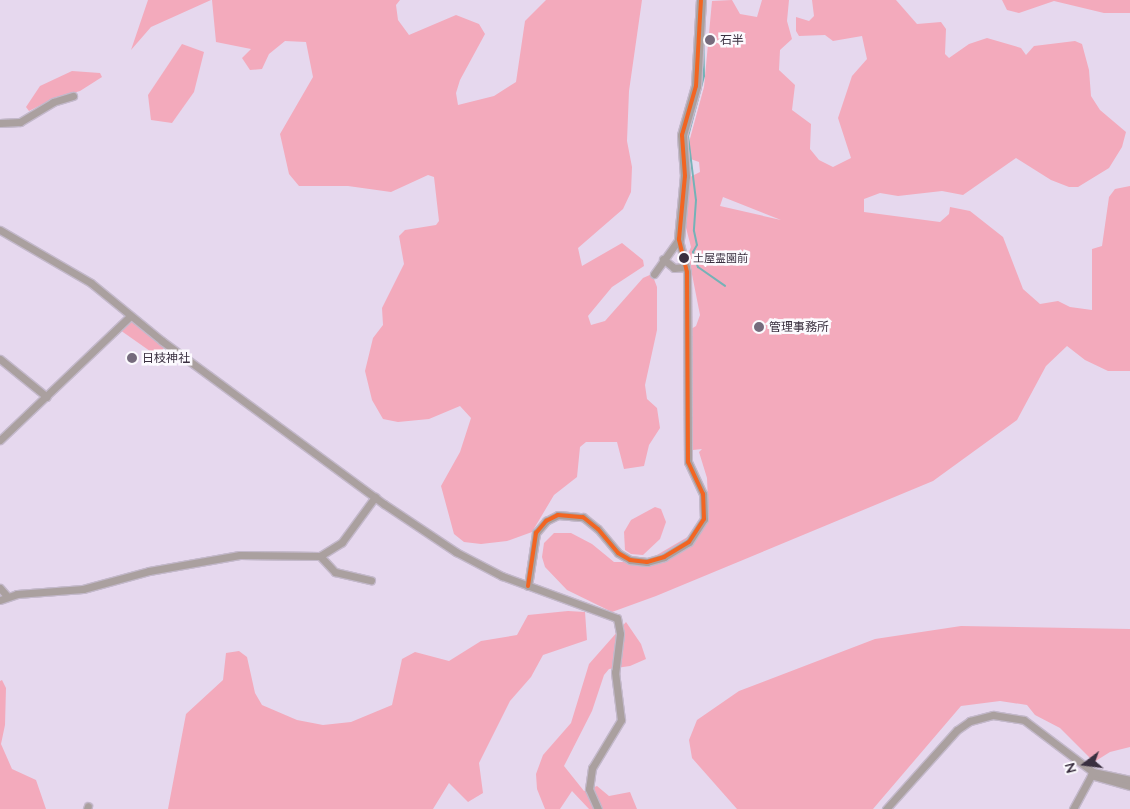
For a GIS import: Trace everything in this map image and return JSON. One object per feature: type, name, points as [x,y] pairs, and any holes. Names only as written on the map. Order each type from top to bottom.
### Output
[{"type":"street","points":[[528,586],[536,534],[546,521],[558,514],[571,514],[588,520],[618,553],[639,562],[655,560],[672,552],[694,537],[701,528],[706,504],[688,462],[690,412],[686,267],[679,239],[685,176],[682,135],[696,86],[701,0]]},
{"type":"street","points":[[0,122],[20,122],[53,102],[73,96]]},
{"type":"street","points":[[0,230],[90,283],[130,316],[375,497],[456,552],[502,576],[602,611],[616,618],[620,628],[615,672],[621,720],[595,758],[590,778],[592,798],[598,809]]},
{"type":"street","points":[[654,274],[679,239]]},
{"type":"street","points":[[663,259],[674,268],[686,267]]},
{"type":"street","points":[[0,440],[130,316]]},
{"type":"street","points":[[0,359],[47,396]]},
{"type":"street","points":[[0,588],[4,598],[84,589],[149,572],[240,555],[320,556],[342,542],[375,497]]},
{"type":"street","points":[[320,556],[335,572],[371,580]]},
{"type":"street","points":[[886,809],[956,730],[970,722],[993,715],[1024,720],[1092,774],[1130,786]]},
{"type":"street","points":[[1092,774],[1130,780]]},
{"type":"street","points":[[1073,809],[1092,774]]},
{"type":"shaded area","points":[[148,0],[211,0],[151,27],[131,50]]},
{"type":"shaded area","points":[[212,0],[400,0],[396,5],[398,20],[409,35],[456,15],[479,24],[485,34],[460,80],[456,93],[458,105],[494,96],[516,82],[525,21],[546,0],[642,0],[629,91],[627,141],[632,167],[631,192],[623,209],[578,248],[582,266],[622,243],[643,260],[644,266],[612,287],[588,316],[591,325],[605,321],[643,278],[652,274],[657,287],[657,330],[645,385],[647,399],[657,408],[660,428],[649,445],[644,466],[624,469],[617,442],[586,442],[580,447],[577,477],[554,495],[532,532],[507,541],[481,544],[464,542],[454,534],[441,486],[460,452],[471,418],[460,406],[429,419],[398,422],[383,419],[372,400],[365,371],[373,338],[383,325],[382,308],[404,264],[399,236],[405,230],[436,225],[439,221],[434,177],[428,175],[391,192],[348,186],[299,186],[289,174],[280,134],[313,77],[306,42],[285,41],[269,54],[262,69],[250,70],[242,58],[251,49],[216,42]]},
{"type":"shaded area","points":[[732,0],[740,14],[757,17],[762,0],[789,0],[787,21],[792,39],[780,50],[779,70],[795,85],[792,110],[811,124],[810,149],[819,160],[833,167],[851,158],[838,118],[852,76],[867,59],[862,36],[833,41],[825,35],[799,36],[796,31],[796,17],[809,21],[814,16],[812,0],[896,0],[917,24],[941,22],[946,29],[945,54],[949,58],[969,44],[987,38],[1021,48],[1026,55],[1034,46],[1075,41],[1082,44],[1089,70],[1091,96],[1100,110],[1126,132],[1122,147],[1109,168],[1078,187],[1069,187],[1051,180],[1016,158],[963,195],[942,191],[898,196],[880,193],[864,199],[864,212],[940,222],[949,214],[950,207],[970,211],[1003,237],[1023,289],[1040,304],[1058,301],[1070,307],[1092,310],[1092,249],[1102,246],[1109,197],[1115,189],[1130,186],[1130,371],[1108,371],[1085,360],[1067,346],[1046,366],[1017,420],[933,481],[656,596],[612,612],[567,590],[545,567],[542,557],[544,543],[554,533],[571,533],[592,544],[614,562],[645,562],[701,529],[708,502],[707,478],[699,452],[702,449],[693,450],[691,329],[696,326],[700,315],[688,254],[691,247],[685,224],[684,180],[700,172],[699,162],[685,157],[704,87],[712,1]],"holes":[[[723,197],[781,220],[720,206]]]},
{"type":"shaded area","points":[[1002,0],[1130,0],[1130,13],[1104,13],[1054,1],[1019,13],[1007,10]]},
{"type":"shaded area","points":[[182,44],[204,52],[194,92],[172,123],[151,120],[148,95]]},
{"type":"shaded area","points":[[72,71],[100,73],[102,77],[80,91],[53,99],[29,111],[26,107],[40,86]]},
{"type":"shaded area","points":[[132,321],[165,347],[157,356],[120,330],[126,322]]},
{"type":"shaded area","points":[[655,507],[661,509],[666,522],[660,539],[643,555],[631,554],[625,550],[624,532],[631,520]]},
{"type":"shaded area","points":[[568,611],[585,612],[587,640],[543,655],[531,677],[510,701],[479,763],[483,793],[468,802],[449,783],[433,809],[168,809],[186,714],[223,680],[226,653],[239,651],[247,657],[255,693],[262,705],[297,720],[323,725],[351,722],[392,705],[402,659],[415,652],[449,661],[481,641],[517,635],[528,615]]},
{"type":"shaded area","points":[[626,622],[641,644],[646,659],[630,666],[609,669],[604,675],[592,711],[564,766],[584,791],[597,786],[609,796],[630,792],[637,809],[589,809],[572,791],[560,809],[545,809],[537,789],[536,774],[543,755],[571,723],[589,664]]},
{"type":"shaded area","points":[[961,626],[1130,629],[1130,747],[1110,752],[1094,762],[1060,728],[1035,715],[1027,705],[1000,701],[961,706],[873,809],[737,809],[692,758],[689,740],[697,720],[739,691],[875,639]]},
{"type":"shaded area","points":[[2,680],[6,688],[5,725],[1,744],[12,769],[36,780],[46,809],[0,809],[0,681]]},
{"type":"waterway","points":[[703,28],[704,76],[688,136],[696,200],[694,231],[697,245],[693,252],[698,267],[725,286]]},
{"type":"transit line","points":[[528,586],[536,533],[546,521],[558,515],[583,517],[598,529],[618,553],[630,560],[647,562],[664,557],[689,542],[704,519],[703,494],[688,462],[687,272],[679,239],[685,176],[682,135],[696,86],[701,0]]},
{"type":"place","name":"石半","points":[[710,40]]},
{"type":"place","name":"土屋霊園前","points":[[684,258]]},
{"type":"place","name":"管理事務所","points":[[759,327]]},
{"type":"place","name":"日枝神社","points":[[132,358]]}]
